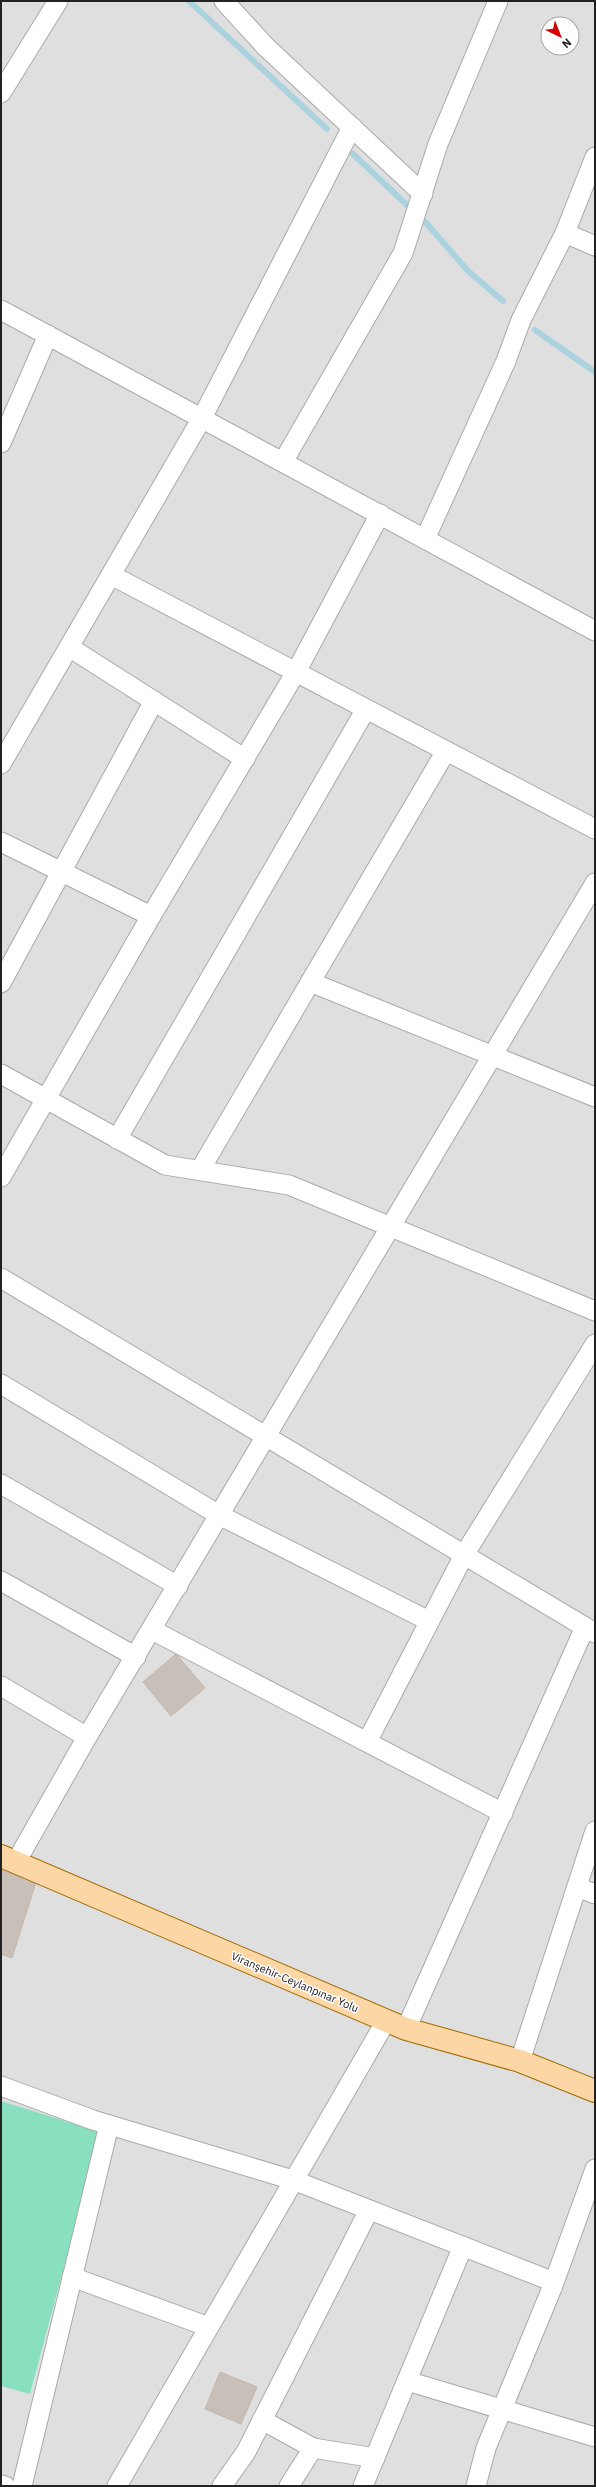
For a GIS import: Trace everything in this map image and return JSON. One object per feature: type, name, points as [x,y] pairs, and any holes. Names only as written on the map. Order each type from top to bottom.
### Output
[{"type":"main road","name":"Viranşehir-Ceylanpınar Yolu","points":[[8,1859],[406,2029],[520,2061],[595,2090]]},
{"type":"street","points":[[1,93],[58,1]]},
{"type":"street","points":[[224,1],[265,46],[423,194]]},
{"type":"street","points":[[283,462],[404,253],[438,144],[498,1]]},
{"type":"street","points":[[1,764],[202,418],[352,127]]},
{"type":"street","points":[[425,539],[506,361],[521,320],[565,233],[595,157]]},
{"type":"street","points":[[565,233],[595,246]]},
{"type":"street","points":[[1,310],[595,631]]},
{"type":"street","points":[[1,444],[48,335]]},
{"type":"street","points":[[1,1177],[47,1100],[150,916],[296,672],[380,514]]},
{"type":"street","points":[[111,575],[595,829]]},
{"type":"street","points":[[69,646],[245,759]]},
{"type":"street","points":[[1,983],[154,701]]},
{"type":"street","points":[[117,1139],[366,709]]},
{"type":"street","points":[[200,1170],[446,751]]},
{"type":"street","points":[[1,842],[150,916]]},
{"type":"street","points":[[8,1859],[87,1737],[136,1657],[595,883]]},
{"type":"street","points":[[310,982],[595,1097]]},
{"type":"street","points":[[1,1074],[165,1165],[289,1185],[595,1311]]},
{"type":"street","points":[[1,1278],[590,1630],[502,1813],[406,2029]]},
{"type":"street","points":[[367,1742],[464,1555],[595,1344]]},
{"type":"street","points":[[1,1384],[220,1515],[429,1621]]},
{"type":"street","points":[[1,1484],[178,1586]]},
{"type":"street","points":[[1,1581],[136,1657]]},
{"type":"street","points":[[152,1630],[502,1813]]},
{"type":"street","points":[[1,1686],[87,1737]]},
{"type":"street","points":[[520,2061],[595,1831]]},
{"type":"street","points":[[578,1887],[595,1894]]},
{"type":"street","points":[[117,2486],[386,2021]]},
{"type":"street","points":[[1,2086],[109,2125],[293,2180],[554,2282]]},
{"type":"street","points":[[22,2486],[109,2125]]},
{"type":"street","points":[[476,2486],[486,2448],[554,2282],[595,2169]]},
{"type":"street","points":[[222,2486],[246,2452],[369,2210]]},
{"type":"street","points":[[363,2486],[463,2246]]},
{"type":"street","points":[[72,2277],[209,2327]]},
{"type":"street","points":[[406,2381],[595,2437]]},
{"type":"street","points":[[262,2420],[313,2448],[375,2458]]},
{"type":"street","points":[[289,2486],[313,2448]]},
{"type":"street","points":[[1,2485],[6,2486]]},
{"type":"shaded area","points":[[1,1],[595,1],[595,2486],[1,2486]]},
{"type":"green space","points":[[1,2101],[100,2132],[30,2394],[1,2386]]},
{"type":"building","points":[[176,1654],[205,1688],[171,1716],[143,1682]]},
{"type":"building","points":[[1,1870],[36,1882],[12,1958],[1,1954]]},
{"type":"building","points":[[220,2372],[257,2387],[241,2424],[205,2409]]},
{"type":"waterway","points":[[189,1],[327,129]]},
{"type":"waterway","points":[[353,154],[428,225],[468,271],[503,301]]},
{"type":"waterway","points":[[535,330],[595,372]]}]
